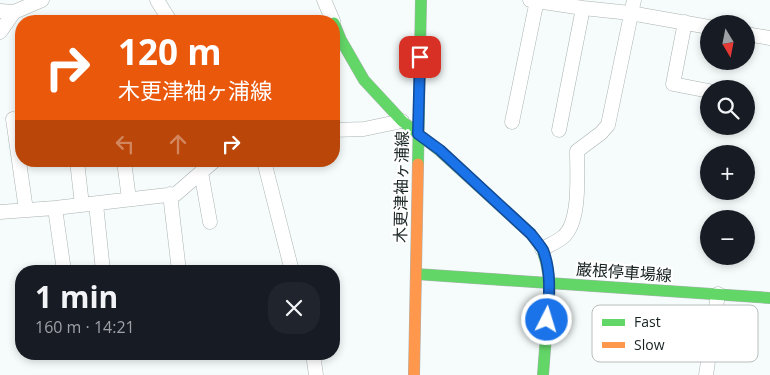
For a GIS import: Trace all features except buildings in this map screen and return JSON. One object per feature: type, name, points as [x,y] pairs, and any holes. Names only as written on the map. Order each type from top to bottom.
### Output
[{"type":"main road","name":"木更津袖ヶ浦線","points":[[414,375],[421,0]]},
{"type":"main road","points":[[340,38],[364,80],[402,121],[440,150],[531,234],[542,248],[550,284],[543,375]]},
{"type":"main road","name":"巌根停車場線","points":[[416,274],[770,298]]},
{"type":"street","points":[[0,32],[7,12],[42,0]]},
{"type":"street","points":[[157,0],[166,15]]},
{"type":"street","points":[[324,0],[330,15]]},
{"type":"street","points":[[512,122],[535,0],[583,8],[632,6],[700,25]]},
{"type":"street","points":[[542,248],[562,238],[574,220],[578,151],[608,125],[632,6]]},
{"type":"street","points":[[559,130],[583,8]]},
{"type":"street","points":[[685,22],[674,84],[700,89]]},
{"type":"street","points":[[755,36],[770,38]]},
{"type":"street","points":[[13,119],[15,133]]},
{"type":"street","points":[[340,130],[364,129],[402,121]]},
{"type":"street","points":[[20,167],[26,210]]},
{"type":"street","points":[[79,167],[102,265]]},
{"type":"street","points":[[125,167],[129,199]]},
{"type":"street","points":[[0,212],[89,205],[176,194],[207,167]]},
{"type":"street","points":[[266,167],[290,265]]},
{"type":"street","points":[[201,172],[210,222]]},
{"type":"street","points":[[170,194],[178,265]]},
{"type":"street","points":[[55,208],[63,265]]},
{"type":"street","points":[[716,305],[718,294]]},
{"type":"street","points":[[314,360],[316,375]]},
{"type":"street","points":[[706,375],[708,362]]},
{"type":"traffic: fast","points":[[418,164],[421,0]]},
{"type":"traffic: fast","points":[[340,38],[364,80],[402,121],[440,151],[531,234],[542,249],[550,284],[543,375]]},
{"type":"traffic: fast","points":[[416,274],[770,298]]},
{"type":"traffic: slow","points":[[414,375],[418,164]]},
{"type":"route","points":[[420,57],[418,134],[440,150],[531,234],[542,248],[550,284],[547,320]]}]
